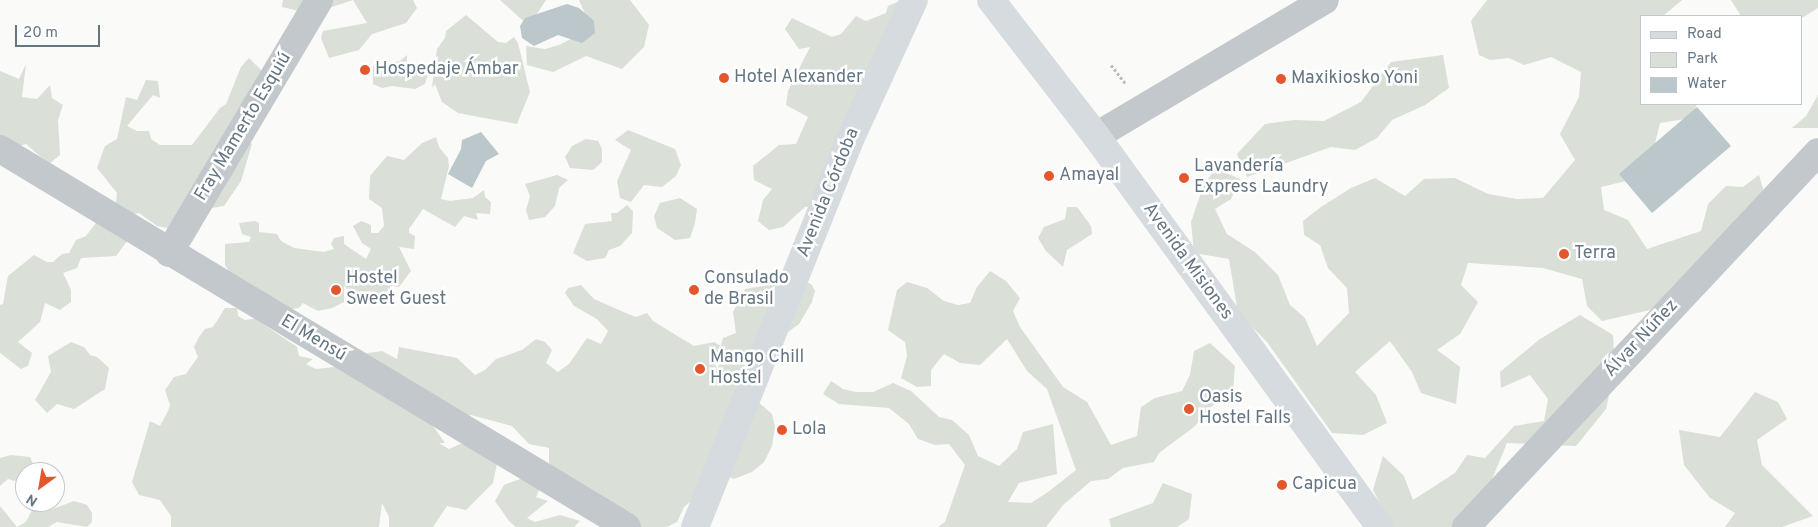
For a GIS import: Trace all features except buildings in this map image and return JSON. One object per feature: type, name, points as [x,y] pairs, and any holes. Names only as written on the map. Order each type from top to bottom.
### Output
[{"type":"main road","name":"Avenida Córdoba","points":[[695,527],[848,144],[914,0]]},
{"type":"main road","name":"Avenida Misiones","points":[[991,0],[1096,136],[1380,527]]},
{"type":"street","name":"Fray Mamerto Esquiú","points":[[169,253],[319,0]]},
{"type":"street","points":[[1096,136],[1326,0]]},
{"type":"street","name":"El Mensú","points":[[0,149],[169,253],[627,527]]},
{"type":"street","name":"Álvar Núñez","points":[[1466,527],[1818,152]]},
{"type":"green space","points":[[283,0],[353,0],[311,14],[282,7]]},
{"type":"green space","points":[[353,0],[413,0],[417,8],[406,23],[372,34],[359,50],[329,58],[321,38],[323,31],[367,23]]},
{"type":"green space","points":[[500,0],[546,0],[529,26]]},
{"type":"green space","points":[[579,0],[630,0],[649,25],[644,47],[622,69],[586,56],[553,72],[527,65],[526,46],[545,49],[559,45],[575,37],[588,21]]},
{"type":"green space","points":[[1487,0],[1682,0],[1664,15],[1640,15],[1640,105],[1697,105],[1691,118],[1660,123],[1647,176],[1601,187],[1604,210],[1628,220],[1647,249],[1701,231],[1708,204],[1726,186],[1743,187],[1759,175],[1770,212],[1678,293],[1650,310],[1602,321],[1587,306],[1582,279],[1543,268],[1468,263],[1461,285],[1478,302],[1460,334],[1437,350],[1460,367],[1456,404],[1421,393],[1412,372],[1390,341],[1355,372],[1376,395],[1387,423],[1363,435],[1332,433],[1267,342],[1238,313],[1229,259],[1194,253],[1191,222],[1203,187],[1215,168],[1240,179],[1231,199],[1215,209],[1227,234],[1255,252],[1278,275],[1290,305],[1305,318],[1317,346],[1349,313],[1347,288],[1328,268],[1320,245],[1304,235],[1303,221],[1321,207],[1351,188],[1375,178],[1405,196],[1424,179],[1455,178],[1488,194],[1517,199],[1543,198],[1575,160],[1560,134],[1579,97],[1581,72],[1551,57],[1524,65],[1509,58],[1490,60],[1479,55],[1471,21]]},
{"type":"green space","points":[[1731,0],[1818,0],[1818,8],[1803,17],[1803,15],[1740,15]]},
{"type":"green space","points":[[897,2],[909,7],[823,205],[805,207],[783,227],[769,230],[758,221],[763,200],[772,189],[754,180],[753,166],[779,145],[796,144],[808,117],[786,105],[788,91],[810,47],[799,49],[785,29],[792,18],[832,37],[841,34],[856,16],[866,21],[886,13],[888,6]]},
{"type":"green space","points":[[466,15],[498,42],[506,43],[514,37],[518,43],[530,92],[517,124],[458,113],[442,102],[435,84],[432,88],[437,49],[445,38],[446,31]]},
{"type":"green space","points":[[407,55],[407,72],[428,74],[425,84],[415,89],[392,86],[382,88],[373,84],[373,66],[400,61]]},
{"type":"green space","points":[[1443,55],[1449,88],[1425,105],[1392,120],[1377,138],[1355,150],[1331,147],[1247,177],[1237,154],[1265,124],[1294,120],[1324,121],[1361,102],[1391,62]]},
{"type":"green space","points":[[249,58],[263,72],[239,135],[252,144],[241,181],[224,206],[194,211],[183,231],[157,226],[139,213],[130,215],[116,203],[117,193],[97,168],[105,146],[117,139],[126,97],[137,100],[146,80],[158,81],[160,98],[153,95],[127,126],[137,131],[149,131],[151,139],[160,145],[192,145],[220,108],[226,104],[241,67]]},
{"type":"green space","points":[[26,64],[22,97],[37,99],[50,85],[52,98],[63,105],[58,120],[60,155],[49,164],[26,144],[0,152],[0,71],[19,79]]},
{"type":"green space","points":[[1818,95],[1818,128],[1792,128],[1806,116]]},
{"type":"green space","points":[[628,130],[675,149],[681,165],[676,176],[662,187],[644,185],[631,202],[620,198],[617,181],[631,150],[615,140]]},
{"type":"green space","points":[[436,137],[439,147],[448,158],[449,166],[441,199],[450,201],[473,198],[484,190],[485,197],[491,202],[490,214],[476,213],[478,220],[464,216],[455,227],[423,209],[409,229],[409,233],[415,236],[414,249],[399,247],[411,271],[399,287],[391,286],[385,296],[360,306],[355,305],[351,299],[353,293],[344,286],[344,302],[332,308],[318,311],[303,303],[299,308],[286,310],[232,276],[225,265],[225,244],[249,242],[251,237],[242,234],[239,223],[255,221],[259,223],[259,232],[277,234],[281,241],[294,248],[324,252],[334,249],[331,244],[334,238],[344,236],[344,244],[366,259],[371,249],[362,243],[353,226],[361,221],[371,225],[371,233],[378,233],[384,226],[382,208],[369,199],[370,176],[387,156],[404,160],[422,143]]},
{"type":"green space","points":[[586,139],[598,141],[602,149],[602,162],[593,170],[570,168],[565,157],[572,146]]},
{"type":"green space","points":[[557,175],[568,180],[559,188],[555,206],[545,217],[529,220],[526,210],[530,196],[525,184]]},
{"type":"green space","points":[[680,198],[697,209],[690,238],[675,240],[657,228],[654,216],[660,203]]},
{"type":"green space","points":[[627,205],[633,211],[632,233],[620,246],[609,250],[605,258],[587,261],[573,253],[585,224],[612,221],[611,213],[617,213]]},
{"type":"green space","points":[[1067,207],[1077,207],[1091,226],[1092,234],[1067,250],[1063,267],[1046,251],[1038,238],[1044,227],[1065,219]]},
{"type":"green space","points":[[101,216],[128,240],[116,256],[81,258],[77,268],[63,273],[71,290],[71,302],[60,310],[45,303],[40,322],[18,342],[32,353],[28,366],[21,369],[0,353],[0,305],[3,304],[8,276],[34,255],[47,262],[53,262],[62,254],[69,253],[76,240],[86,236]]},
{"type":"green space","points":[[990,271],[1006,281],[1020,298],[1013,311],[1020,327],[1063,387],[1087,402],[1111,445],[1137,436],[1141,407],[1155,398],[1182,391],[1190,375],[1194,351],[1210,343],[1235,366],[1233,392],[1211,407],[1194,427],[1159,453],[1154,462],[1123,468],[1108,479],[1091,481],[1063,505],[1046,527],[938,527],[945,522],[965,465],[949,444],[935,445],[918,439],[909,424],[889,408],[839,404],[823,394],[831,381],[843,389],[856,392],[873,392],[893,383],[911,391],[939,417],[952,420],[969,435],[978,456],[999,466],[1017,449],[1023,432],[1053,424],[1057,474],[1019,483],[1008,502],[1031,503],[1048,492],[1076,470],[1047,389],[1027,371],[1007,339],[980,365],[960,363],[944,354],[931,370],[931,386],[917,387],[901,378],[907,356],[905,342],[888,330],[897,290],[907,282],[927,288],[944,301],[958,305],[970,303],[977,287]]},
{"type":"green space","points":[[802,279],[812,285],[815,291],[812,302],[799,324],[784,335],[756,400],[772,414],[775,427],[772,446],[764,462],[752,472],[734,479],[723,474],[684,507],[677,522],[667,527],[629,527],[572,494],[549,463],[549,448],[529,444],[512,426],[471,415],[460,415],[433,426],[445,443],[439,443],[449,449],[469,440],[498,459],[493,483],[466,510],[447,506],[433,527],[389,527],[389,517],[382,503],[379,527],[171,527],[171,516],[160,500],[139,495],[132,482],[150,421],[160,426],[168,411],[170,405],[165,390],[174,377],[186,374],[198,357],[194,347],[199,337],[205,329],[213,327],[225,308],[237,308],[238,316],[245,320],[258,318],[264,322],[263,324],[297,347],[299,356],[313,359],[306,364],[316,369],[343,366],[368,353],[382,351],[397,359],[399,347],[457,358],[475,375],[485,370],[496,359],[522,350],[536,339],[545,342],[552,350],[546,363],[558,372],[569,364],[587,338],[601,344],[608,331],[597,319],[574,306],[565,293],[568,288],[581,285],[594,299],[636,317],[647,313],[653,321],[694,346],[714,342],[721,346],[723,338],[736,333],[733,312],[745,289]]},
{"type":"green space","points":[[1580,315],[1613,335],[1615,368],[1606,409],[1576,446],[1507,443],[1490,484],[1489,521],[1485,527],[1392,527],[1373,490],[1383,456],[1404,476],[1413,500],[1455,473],[1467,455],[1485,458],[1514,426],[1544,421],[1548,399],[1530,375],[1501,388],[1500,372],[1540,339]]},
{"type":"green space","points":[[71,342],[84,347],[90,355],[97,357],[109,368],[105,389],[74,409],[57,404],[47,413],[35,400],[51,372],[48,356]]},
{"type":"green space","points":[[1755,392],[1778,402],[1787,419],[1757,440],[1762,465],[1813,516],[1782,527],[1725,527],[1735,513],[1710,498],[1684,465],[1679,430],[1720,437]]},
{"type":"green space","points":[[11,455],[30,457],[32,462],[15,462],[15,481],[8,479],[0,486],[0,458]]},
{"type":"green space","points":[[528,476],[541,486],[536,497],[548,501],[527,518],[535,522],[560,515],[580,521],[574,527],[516,527],[509,521],[495,501],[504,485]]},
{"type":"green space","points":[[1163,483],[1192,494],[1189,519],[1177,527],[1111,527],[1109,519],[1153,503]]},
{"type":"green space","points":[[74,501],[87,505],[92,513],[92,522],[87,527],[57,522],[48,527],[17,527],[26,522],[31,512],[65,512],[65,504]]},
{"type":"green space","points":[[0,506],[17,527],[0,527]]},
{"type":"water","points":[[567,4],[579,8],[594,21],[595,33],[582,43],[558,35],[534,46],[522,38],[520,26],[525,18]]},
{"type":"water","points":[[1697,107],[1731,146],[1652,213],[1619,174]]},
{"type":"water","points":[[481,132],[499,154],[486,161],[472,188],[448,174],[461,149],[462,140]]},
{"type":"place","name":"Hospedaje Ámbar","points":[[365,70]]},
{"type":"place","name":"Hotel Alexander","points":[[724,78]]},
{"type":"place","name":"Maxikiosko Yoni","points":[[1281,79]]},
{"type":"place","name":"Amayal","points":[[1049,176]]},
{"type":"place","name":"Lavandería Express Laundry","points":[[1184,178]]},
{"type":"place","name":"Terra","points":[[1564,254]]},
{"type":"place","name":"Hostel Sweet Guest","points":[[336,290]]},
{"type":"place","name":"Consulado de Brasil","points":[[694,290]]},
{"type":"place","name":"Mango Chill Hostel","points":[[700,369]]},
{"type":"place","name":"Oasis Hostel Falls","points":[[1189,409]]},
{"type":"place","name":"Lola","points":[[782,430]]},
{"type":"place","name":"Capicua","points":[[1282,485]]}]
